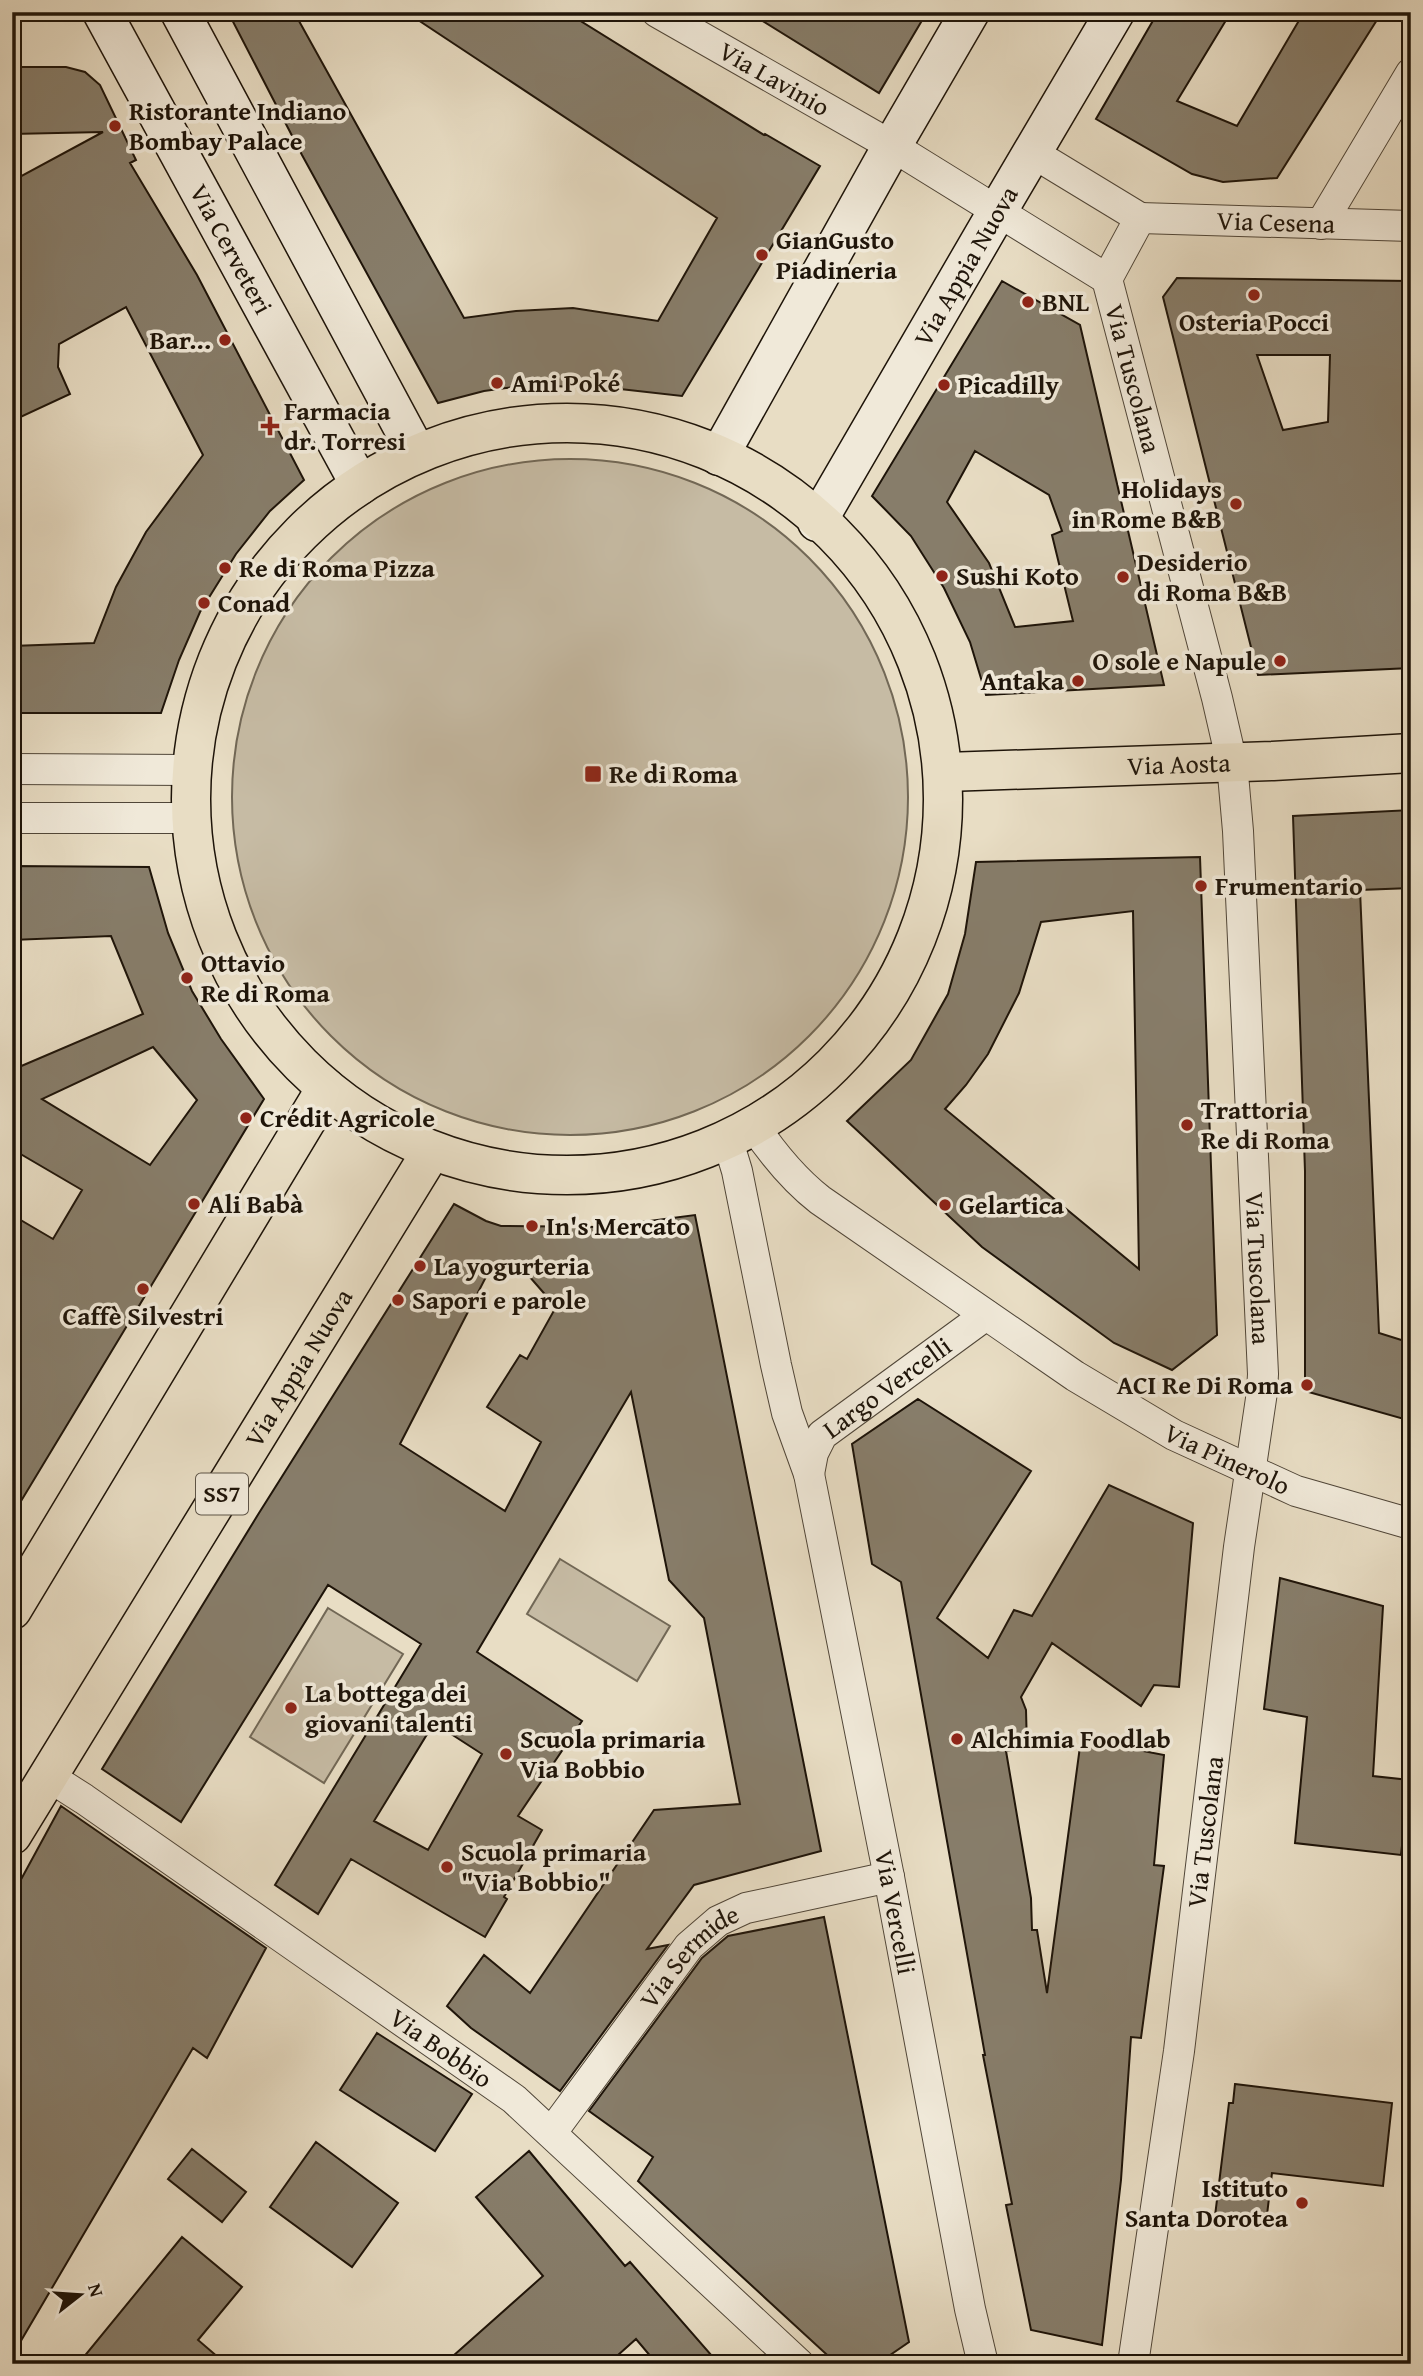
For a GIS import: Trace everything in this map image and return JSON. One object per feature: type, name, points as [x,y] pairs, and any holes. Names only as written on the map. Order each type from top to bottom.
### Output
[{"type":"main road","name":"Via Cerveteri","points":[[102,12],[360,485]]},
{"type":"main road","points":[[180,12],[416,452]]},
{"type":"main road","points":[[719,456],[970,12]]},
{"type":"main road","name":"Via Appia Nuova","points":[[817,522],[1115,12]]},
{"type":"main road","points":[[581,422],[615,425],[663,435],[719,456],[753,475],[817,522],[874,583],[910,640],[934,708],[946,772],[945,820],[939,868],[926,914],[903,968],[872,1021],[840,1062],[793,1104],[741,1132],[675,1157],[645,1165],[565,1176],[504,1172],[431,1152],[380,1127],[326,1088],[259,1015],[233,967],[220,939],[202,883],[191,818],[190,770],[197,724],[212,673],[250,596],[289,545],[317,518],[360,485],[416,452],[497,428],[581,422]]},
{"type":"main road","name":"Via Aosta","points":[[946,772],[1411,754]]},
{"type":"main road","points":[[12,1610],[326,1088]]},
{"type":"main road","name":"Via Appia Nuova","points":[[12,1835],[431,1152]]},
{"type":"street","name":"Via Lavinio","points":[[657,12],[892,146],[1107,279]]},
{"type":"street","points":[[1321,224],[1411,73]]},
{"type":"street","points":[[1033,153],[1140,218],[1107,279]]},
{"type":"street","name":"Via Cesena","points":[[1140,218],[1411,226]]},
{"type":"street","name":"Via Tuscolana","points":[[1107,279],[1217,698],[1231,762],[1238,831],[1263,1374],[1179,2051],[1134,2358]]},
{"type":"street","points":[[12,769],[190,770]]},
{"type":"street","points":[[12,818],[191,818]]},
{"type":"street","points":[[741,1132],[771,1151],[807,1190],[986,1315]]},
{"type":"street","name":"Largo Vercelli","points":[[741,1132],[737,1171],[787,1413],[810,1474]]},
{"type":"street","name":"Via Pinerolo","points":[[986,1315],[1101,1393],[1174,1435],[1296,1492],[1411,1524]]},
{"type":"street","name":"Largo Vercelli","points":[[810,1474],[813,1453],[822,1435],[986,1315]]},
{"type":"street","name":"Via Vercelli","points":[[810,1474],[981,2357]]},
{"type":"street","name":"Via Bobbio","points":[[48,1776],[488,2079],[552,2132],[799,2364]]},
{"type":"street","name":"Via Sermide","points":[[552,2132],[689,1946],[708,1928],[732,1913],[754,1906],[889,1877]]},
{"type":"shaded area","points":[[570,459],[636,465],[699,485],[758,516],[809,558],[851,609],[882,668],[902,731],[908,797],[902,863],[882,926],[851,985],[809,1036],[758,1078],[699,1109],[636,1129],[570,1135],[504,1129],[441,1109],[382,1078],[331,1036],[289,985],[258,926],[238,863],[232,797],[238,731],[258,668],[289,609],[331,558],[382,516],[441,485],[504,465]]},
{"type":"shaded area","points":[[560,1559],[670,1626],[637,1681],[527,1614]]},
{"type":"shaded area","points":[[328,1608],[403,1654],[324,1783],[250,1737]]},
{"type":"building","points":[[228,12],[294,12],[464,318],[516,311],[573,308],[658,321],[717,218],[406,12],[566,12],[764,135],[820,166],[682,396],[620,389],[530,385],[484,391],[438,403],[302,155]]},
{"type":"building","points":[[748,12],[927,12],[879,93]]},
{"type":"building","points":[[1158,12],[1231,12],[1177,101],[1237,126],[1304,12],[1382,12],[1277,178],[1223,182],[1192,174],[1096,119]]},
{"type":"building","points":[[12,67],[66,67],[85,72],[100,85],[136,160],[130,163],[197,275],[304,480],[270,511],[236,554],[200,612],[179,660],[161,713],[12,713],[12,646],[94,643],[116,587],[146,532],[203,455],[126,307],[59,344],[58,367],[70,394],[12,421],[12,181],[103,132],[12,134]]},
{"type":"building","points":[[1177,278],[1411,281],[1411,668],[1258,675],[1163,297]],"holes":[[[1257,355],[1330,355],[1328,422],[1283,430]]]},
{"type":"building","points":[[1002,281],[1080,325],[1164,685],[986,695],[970,642],[944,588],[911,536],[872,496]],"holes":[[[975,451],[1049,495],[1062,531],[1052,535],[1073,621],[1015,627],[989,563],[947,502]]]},
{"type":"building","points":[[1411,810],[1411,888],[1360,890],[1379,1333],[1411,1343],[1411,1421],[1305,1391],[1305,1171],[1293,816]]},
{"type":"building","points":[[1200,857],[1217,1335],[1172,1370],[1114,1343],[982,1247],[847,1121],[911,1060],[948,994],[965,934],[976,862]],"holes":[[[1133,911],[1139,1269],[945,1109],[988,1054],[1019,993],[1041,922]]]},
{"type":"building","points":[[12,866],[149,867],[168,933],[192,991],[221,1039],[264,1099],[12,1516],[12,1215],[53,1239],[82,1190],[12,1149],[12,1070],[143,1014],[111,936],[12,940]],"holes":[[[153,1047],[197,1100],[150,1165],[42,1099]]]},
{"type":"building","points":[[454,1204],[501,1226],[603,1227],[695,1215],[821,1851],[694,1885],[647,1949],[668,1945],[560,2091],[471,2028],[447,2006],[484,1955],[530,1993],[654,1810],[740,1804],[704,1618],[669,1580],[631,1392],[477,1652],[582,1721],[518,1816],[542,1830],[485,1937],[351,1859],[318,1914],[275,1885],[421,1644],[328,1585],[181,1822],[102,1769],[259,1513]],"holes":[[[489,1271],[529,1276],[556,1307],[527,1359],[520,1355],[487,1407],[541,1442],[505,1511],[400,1444]],[[434,1723],[482,1754],[428,1850],[374,1821]]]},
{"type":"building","points":[[918,1399],[1031,1471],[937,1618],[988,1658],[1014,1610],[1032,1616],[1109,1485],[1193,1523],[1179,1687],[1154,1685],[1141,1706],[1052,1643],[1021,1697],[1026,1710],[1027,1748],[1006,1751],[1031,1898],[1032,1930],[1037,1930],[1047,1993],[1081,1739],[1164,1755],[1154,1865],[1164,1866],[1141,2038],[1131,2037],[1121,2180],[1102,2345],[1031,2330],[1006,2205],[1012,2204],[983,2055],[901,1582],[872,1564],[852,1444]]},
{"type":"building","points":[[1280,1578],[1383,1606],[1373,1776],[1409,1780],[1401,1855],[1295,1843],[1307,1717],[1264,1709]]},
{"type":"building","points":[[61,1806],[266,1948],[207,2058],[193,2048],[12,2356],[12,1896]]},
{"type":"building","points":[[824,1917],[909,2342],[877,2364],[837,2364],[638,2181],[653,2157],[589,2111],[702,1958],[728,1936]]},
{"type":"building","points":[[377,2033],[472,2094],[435,2151],[340,2090]]},
{"type":"building","points":[[1235,2084],[1392,2103],[1383,2186],[1272,2173],[1266,2223],[1215,2216],[1229,2103],[1233,2103]]},
{"type":"building","points":[[316,2142],[398,2203],[352,2267],[270,2207]]},
{"type":"building","points":[[192,2149],[246,2192],[222,2222],[168,2179]]},
{"type":"building","points":[[529,2151],[625,2266],[630,2262],[719,2364],[657,2364],[636,2339],[608,2364],[444,2364],[543,2276],[476,2197]]},
{"type":"building","points":[[182,2237],[242,2287],[198,2340],[226,2364],[78,2364]]},
{"type":"place","name":"Ristorante Indiano Bombay Palace","points":[[115,126]]},
{"type":"place","name":"GianGusto Piadineria","points":[[762,255]]},
{"type":"place","name":"Osteria Pocci","points":[[1254,295]]},
{"type":"place","name":"BNL","points":[[1028,302]]},
{"type":"place","name":"Bar...","points":[[225,340]]},
{"type":"place","name":"Ami Poké","points":[[497,383]]},
{"type":"place","name":"Picadilly","points":[[944,385]]},
{"type":"place","name":"Farmacia dr. Torresi","points":[[270,426]]},
{"type":"place","name":"Holidays in Rome B&B","points":[[1236,504]]},
{"type":"place","name":"Re di Roma Pizza","points":[[225,568]]},
{"type":"place","name":"Sushi Koto","points":[[942,576]]},
{"type":"place","name":"Desiderio di Roma B&B","points":[[1123,577]]},
{"type":"place","name":"Conad","points":[[204,603]]},
{"type":"place","name":"O sole e Napule","points":[[1280,661]]},
{"type":"place","name":"Antaka","points":[[1078,681]]},
{"type":"place","name":"Re di Roma","points":[[593,774]]},
{"type":"place","name":"Frumentario","points":[[1201,886]]},
{"type":"place","name":"Ottavio Re di Roma","points":[[187,978]]},
{"type":"place","name":"Crédit Agricole","points":[[246,1118]]},
{"type":"place","name":"Trattoria Re di Roma","points":[[1187,1125]]},
{"type":"place","name":"Ali Babà","points":[[194,1204]]},
{"type":"place","name":"Gelartica","points":[[945,1205]]},
{"type":"place","name":"In's Mercato","points":[[532,1226]]},
{"type":"place","name":"La yogurteria","points":[[420,1266]]},
{"type":"place","name":"Caffè Silvestri","points":[[143,1289]]},
{"type":"place","name":"Sapori e parole","points":[[398,1300]]},
{"type":"place","name":"ACI Re Di Roma","points":[[1307,1385]]},
{"type":"place","name":"La bottega dei giovani talenti","points":[[291,1708]]},
{"type":"place","name":"Alchimia Foodlab","points":[[957,1739]]},
{"type":"place","name":"Scuola primaria Via Bobbio","points":[[506,1754]]},
{"type":"place","name":"Scuola primaria \"Via Bobbio\"","points":[[447,1867]]},
{"type":"place","name":"Istituto Santa Dorotea","points":[[1302,2203]]}]
